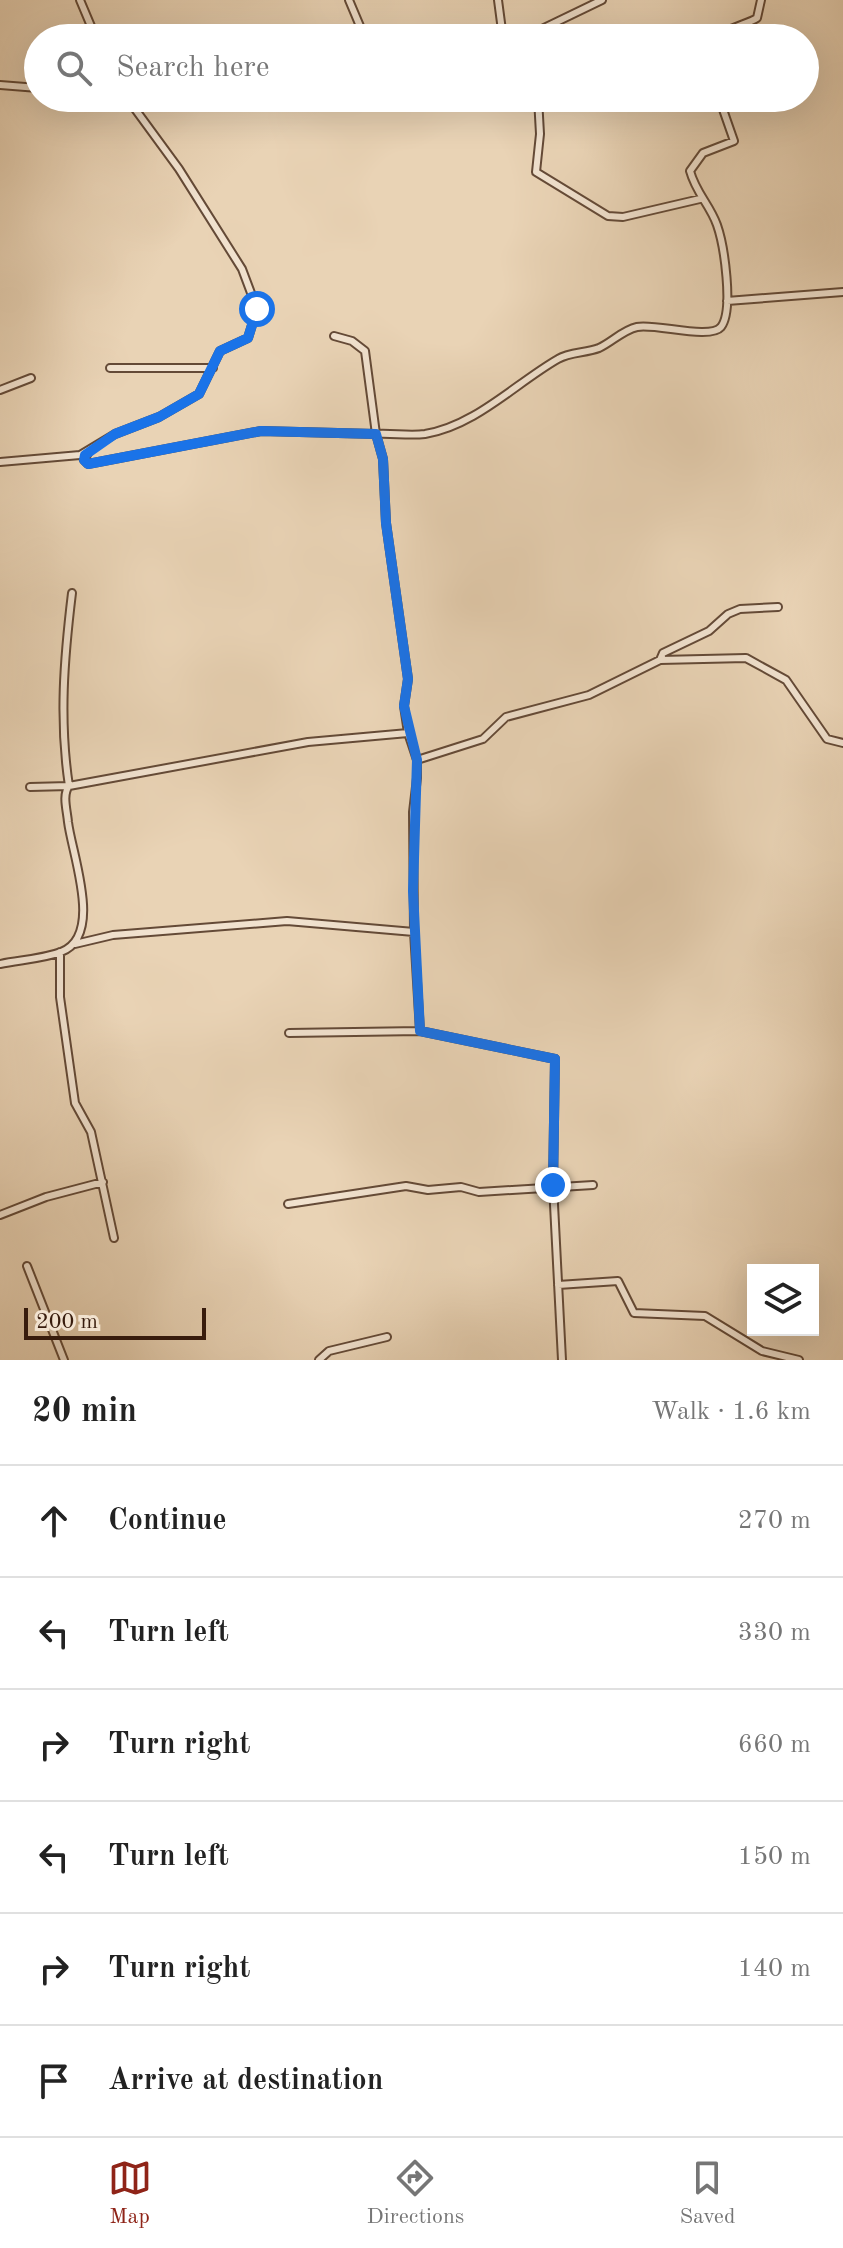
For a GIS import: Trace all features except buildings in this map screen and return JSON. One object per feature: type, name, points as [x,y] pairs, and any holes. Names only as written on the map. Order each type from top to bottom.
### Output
[{"type":"street","points":[[80,0],[90,24]]},
{"type":"street","points":[[349,0],[359,24]]},
{"type":"street","points":[[498,0],[501,24]]},
{"type":"street","points":[[552,24],[602,0]]},
{"type":"street","points":[[747,24],[757,18],[761,0]]},
{"type":"street","points":[[0,85],[24,87]]},
{"type":"street","points":[[138,112],[179,169],[242,269],[257,309],[248,338],[220,351],[199,394],[159,417],[115,434],[85,455],[88,464],[261,431],[425,434],[447,427],[562,356],[602,346],[636,327],[716,331],[722,326],[727,301],[720,234],[707,204],[700,199],[690,171],[694,161],[703,153],[734,141],[724,112]]},
{"type":"street","points":[[539,112],[536,172],[608,216],[623,217],[700,199]]},
{"type":"street","points":[[727,301],[843,292]]},
{"type":"street","points":[[334,336],[352,341],[365,351],[376,434],[383,459],[386,523],[408,679],[404,706],[408,733],[417,760],[413,812],[414,932],[420,1031]]},
{"type":"street","points":[[110,368],[213,368]]},
{"type":"street","points":[[0,390],[31,378]]},
{"type":"street","points":[[0,462],[80,455],[97,448]]},
{"type":"street","points":[[72,593],[62,676],[62,742],[69,786],[66,802],[83,920],[75,944]]},
{"type":"street","points":[[660,660],[663,653],[709,631],[728,614],[740,609],[778,607]]},
{"type":"street","points":[[417,760],[483,739],[506,717],[589,695],[660,660],[746,658],[786,680],[827,739],[843,743]]},
{"type":"street","points":[[30,787],[69,786],[308,742],[408,733]]},
{"type":"street","points":[[0,964],[60,952],[75,944],[113,935],[287,921],[414,932]]},
{"type":"street","points":[[60,952],[61,1012],[75,1103],[91,1132],[114,1238]]},
{"type":"street","points":[[289,1033],[420,1031],[555,1059],[553,1185],[562,1360]]},
{"type":"street","points":[[0,1215],[103,1182]]},
{"type":"street","points":[[288,1204],[406,1186],[428,1190],[461,1187],[479,1192],[553,1185],[593,1185]]},
{"type":"street","points":[[27,1266],[64,1360]]},
{"type":"street","points":[[558,1285],[618,1281],[634,1313],[705,1316],[762,1351],[799,1360]]},
{"type":"street","points":[[319,1360],[329,1351],[387,1337]]},
{"type":"route","points":[[257,309],[248,338],[220,351],[199,394],[159,417],[115,434],[85,455],[84,460],[88,464],[261,431],[376,434],[383,459],[386,523],[408,679],[404,706],[408,733],[417,760],[413,812],[413,891],[420,1031],[555,1059],[553,1185]]}]
